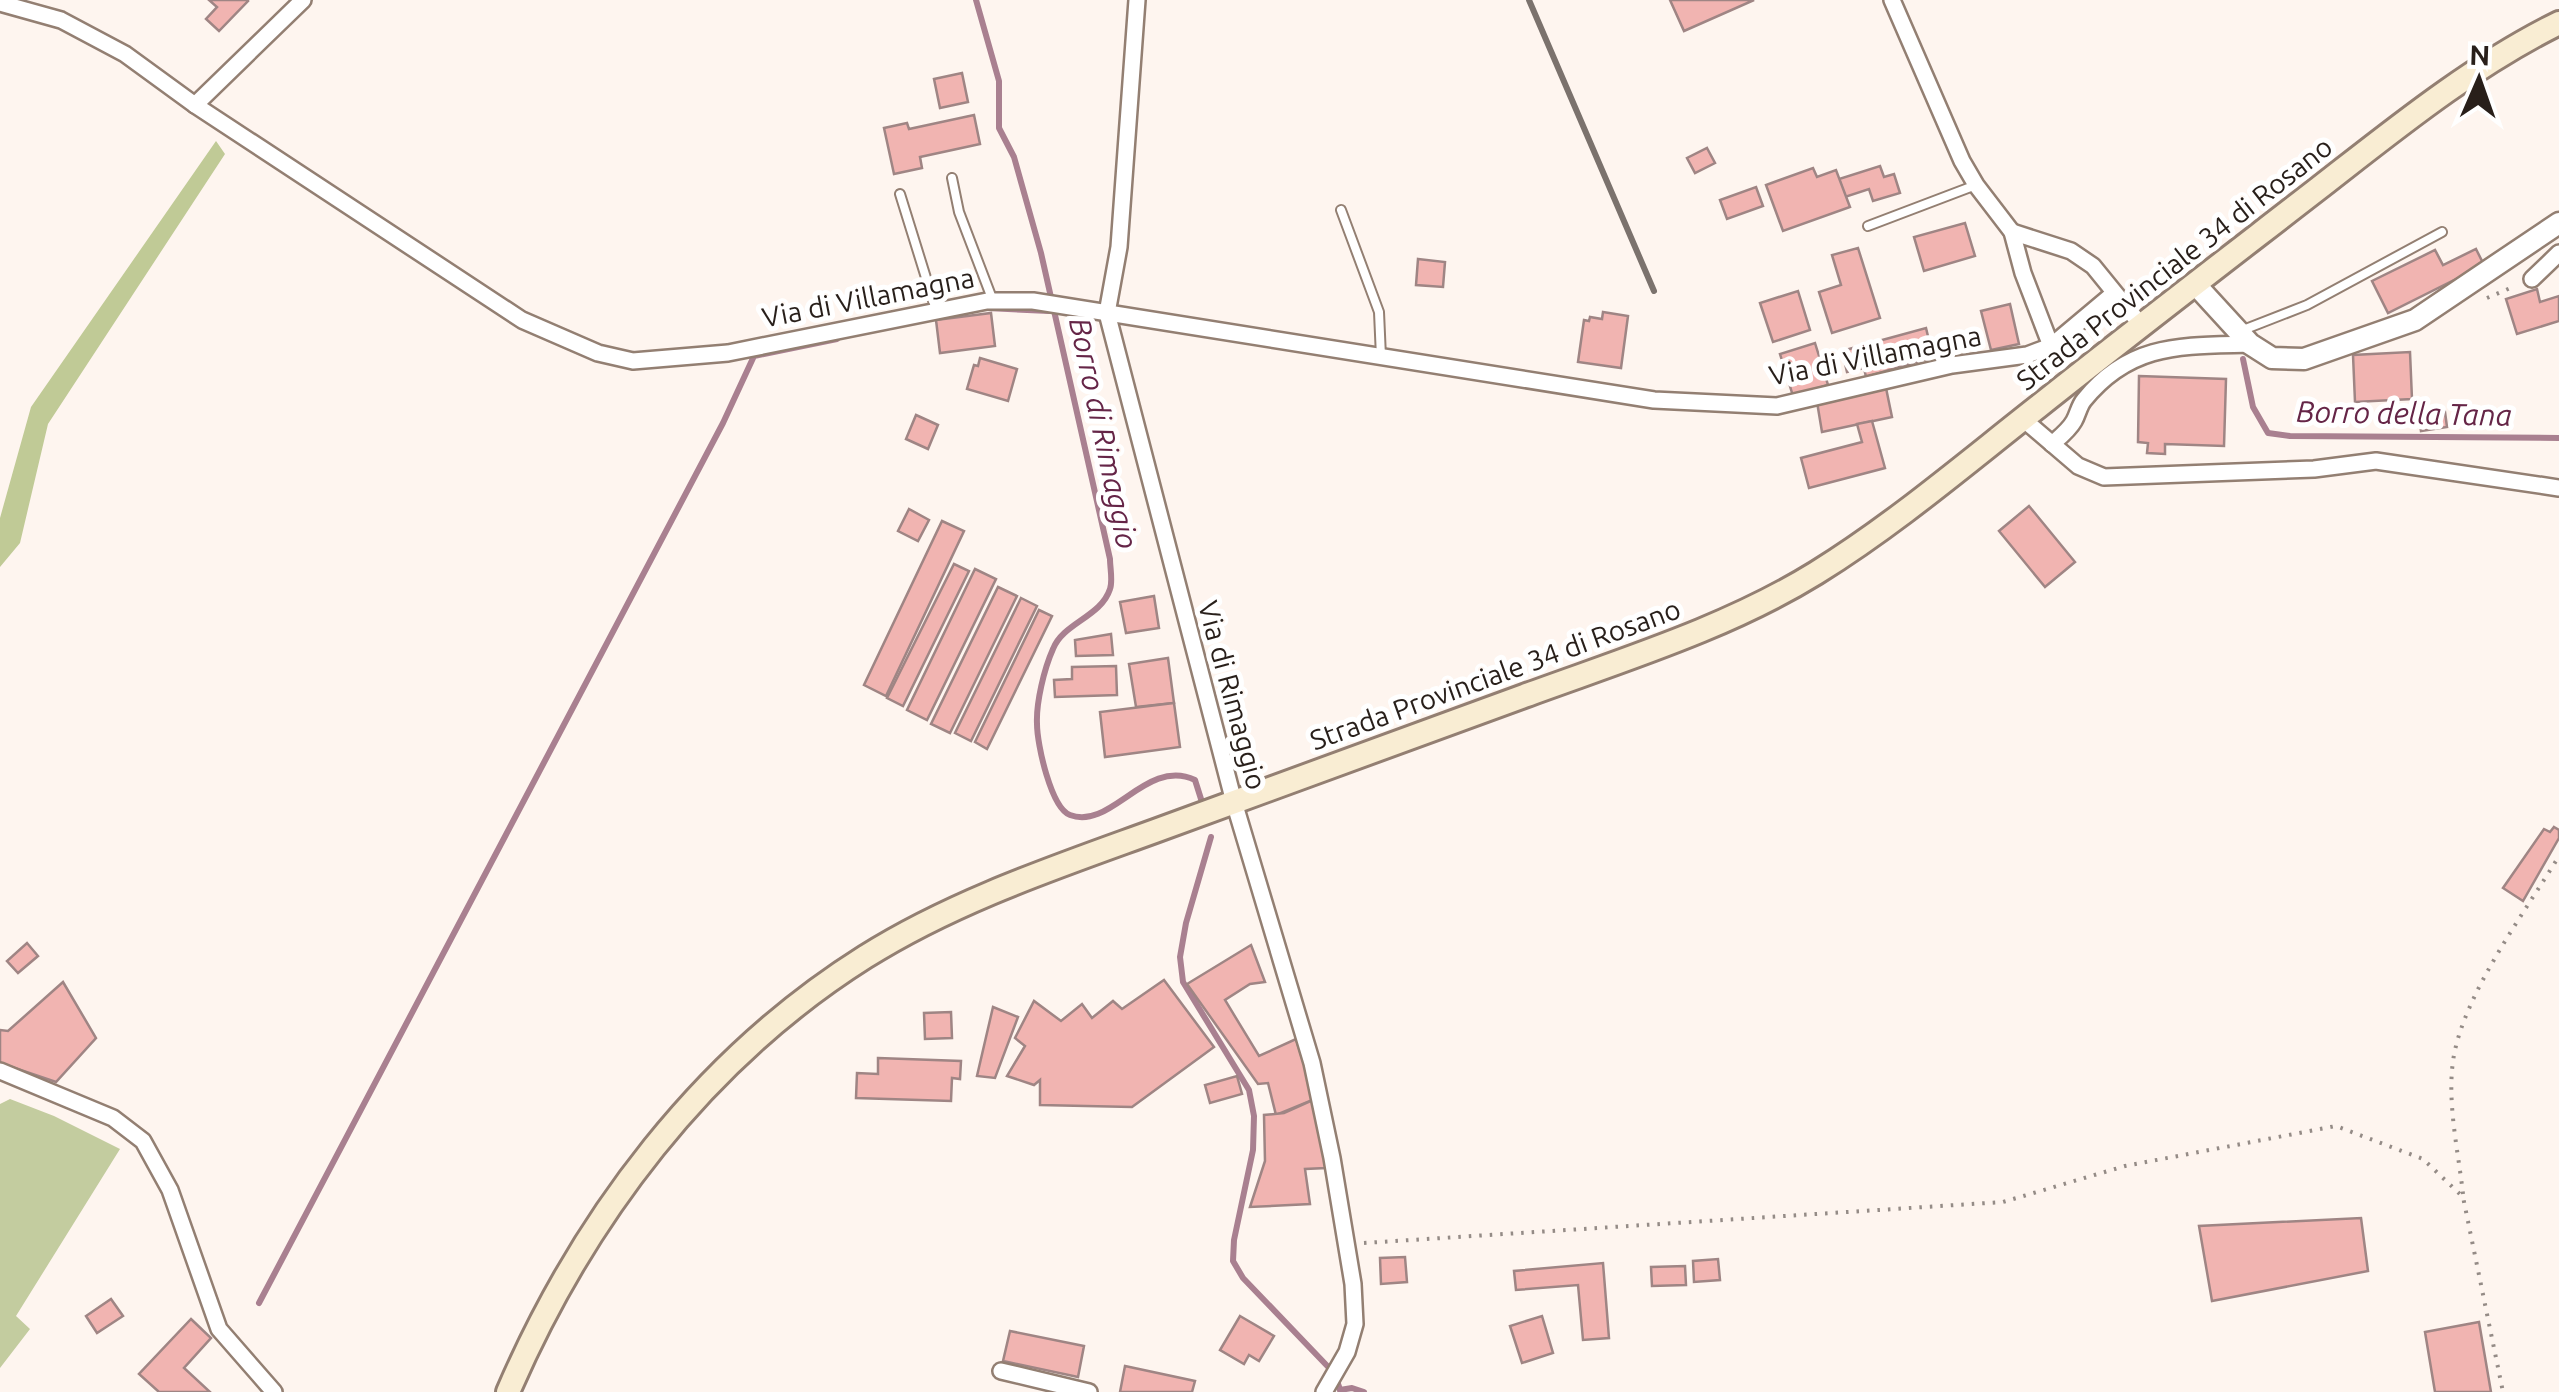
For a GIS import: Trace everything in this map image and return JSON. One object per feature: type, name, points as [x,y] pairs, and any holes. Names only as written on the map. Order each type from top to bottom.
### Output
[{"type":"main road","name":"Strada Provinciale 34 di Rosano","points":[[508,1392],[566,1273],[604,1213],[681,1116],[776,1022],[867,956],[1008,884],[1742,613],[1810,577],[1887,528],[2444,91],[2559,23]]},
{"type":"street","points":[[195,105],[303,0]]},
{"type":"street","name":"Via di Rimaggio","points":[[1137,0],[1120,247],[1107,312],[1229,804],[1312,1062],[1332,1158],[1353,1284],[1355,1324],[1348,1352],[1326,1388]]},
{"type":"street","points":[[1892,0],[1955,147],[1976,185],[2012,232],[2023,274],[2051,346]]},
{"type":"street","name":"Via di Villamagna","points":[[0,3],[61,20],[124,54],[522,320],[598,352],[633,361],[728,352],[992,301],[1032,301],[1654,400],[1777,406],[1952,364],[2027,355],[2051,346],[2113,294]]},
{"type":"street","points":[[2195,284],[2244,338],[2272,358],[2304,359],[2415,320],[2559,223]]},
{"type":"street","points":[[2012,232],[2071,251],[2093,266],[2141,325]]},
{"type":"street","points":[[2532,279],[2559,253]]},
{"type":"street","points":[[2052,444],[2102,381],[2146,353],[2244,338]]},
{"type":"street","points":[[2023,418],[2078,466],[2104,476],[2314,469],[2376,461],[2559,488]]},
{"type":"street","points":[[0,1071],[112,1118],[143,1141],[170,1190],[219,1329],[274,1392]]},
{"type":"street","points":[[1001,1371],[1089,1392]]},
{"type":"lane","points":[[952,178],[992,301]]},
{"type":"lane","points":[[1868,226],[1976,185]]},
{"type":"lane","points":[[900,194],[936,310]]},
{"type":"lane","points":[[1341,210],[1379,312],[1381,357]]},
{"type":"lane","points":[[2244,338],[2442,232]]},
{"type":"path","points":[[2503,1392],[2463,1197],[2452,1099],[2454,1056],[2464,1023],[2493,964],[2559,856]]},
{"type":"path","points":[[1344,1244],[2003,1202],[2125,1166],[2336,1126],[2423,1159],[2463,1197]]},
{"type":"green space","points":[[216,141],[225,154],[48,424],[20,543],[0,567],[0,518],[31,407]]},
{"type":"green space","points":[[10,1099],[120,1149],[16,1316],[30,1329],[0,1368],[0,1104]]},
{"type":"building","points":[[209,0],[248,1],[219,31],[206,19],[217,7]]},
{"type":"building","points":[[1670,0],[1754,0],[1684,31]]},
{"type":"building","points":[[962,73],[968,102],[940,108],[934,79]]},
{"type":"building","points":[[974,115],[980,144],[920,157],[922,168],[894,174],[884,128],[907,123],[909,129]]},
{"type":"building","points":[[1707,148],[1715,163],[1695,173],[1687,158]]},
{"type":"building","points":[[1880,166],[1884,177],[1894,174],[1900,193],[1873,201],[1869,189],[1845,197],[1839,179]]},
{"type":"building","points":[[1813,168],[1817,177],[1836,170],[1850,207],[1783,231],[1766,185]]},
{"type":"building","points":[[1756,187],[1763,206],[1727,219],[1720,200]]},
{"type":"building","points":[[1965,223],[1975,256],[1924,271],[1914,237]]},
{"type":"building","points":[[1858,248],[1880,318],[1832,333],[1819,292],[1841,285],[1832,255]]},
{"type":"building","points":[[2476,249],[2484,265],[2388,313],[2372,281],[2435,250],[2443,265]]},
{"type":"building","points":[[1418,259],[1445,262],[1443,287],[1416,285]]},
{"type":"building","points":[[2537,289],[2540,302],[2559,296],[2559,321],[2517,334],[2506,299]]},
{"type":"building","points":[[1798,291],[1810,330],[1773,342],[1760,303]]},
{"type":"building","points":[[2010,304],[2019,344],[1991,350],[1981,311]]},
{"type":"building","points":[[1603,312],[1628,316],[1621,368],[1578,362],[1584,320],[1602,319]]},
{"type":"building","points":[[991,313],[995,346],[940,353],[936,320]]},
{"type":"building","points":[[1926,328],[1933,357],[1866,377],[1864,368],[1847,372],[1842,351]]},
{"type":"building","points":[[1815,343],[1828,385],[1793,396],[1780,354]]},
{"type":"building","points":[[2410,352],[2412,399],[2355,402],[2353,355]]},
{"type":"building","points":[[980,358],[1017,369],[1008,401],[967,389]]},
{"type":"building","points":[[2139,376],[2226,379],[2224,446],[2165,444],[2165,454],[2147,453],[2148,443],[2138,442]]},
{"type":"building","points":[[1886,388],[1892,417],[1822,432],[1817,402]]},
{"type":"building","points":[[2445,412],[2447,427],[2421,431],[2419,416]]},
{"type":"building","points":[[916,415],[938,425],[928,449],[906,439]]},
{"type":"building","points":[[1872,421],[1885,468],[1809,488],[1801,458],[1862,442],[1857,424]]},
{"type":"building","points":[[2029,506],[2075,562],[2045,587],[1999,531]]},
{"type":"building","points":[[909,509],[929,520],[918,541],[898,531]]},
{"type":"building","points":[[942,521],[964,531],[886,696],[864,685]]},
{"type":"building","points":[[954,564],[969,571],[903,706],[887,698]]},
{"type":"building","points":[[975,569],[996,579],[927,720],[907,710]]},
{"type":"building","points":[[998,587],[1017,596],[950,733],[931,724]]},
{"type":"building","points":[[1154,596],[1159,628],[1126,633],[1120,602]]},
{"type":"building","points":[[1021,598],[1037,606],[971,741],[955,733]]},
{"type":"building","points":[[1039,610],[1052,616],[987,749],[975,742]]},
{"type":"building","points":[[1111,634],[1113,655],[1076,656],[1075,640]]},
{"type":"building","points":[[1168,658],[1174,703],[1136,707],[1129,664]]},
{"type":"building","points":[[1116,666],[1117,695],[1055,697],[1054,680],[1072,679],[1072,667]]},
{"type":"building","points":[[1174,703],[1180,747],[1105,757],[1100,712]]},
{"type":"building","points":[[2554,827],[2559,830],[2559,838],[2523,901],[2503,888],[2544,829],[2550,832]]},
{"type":"building","points":[[27,943],[38,956],[18,973],[7,961]]},
{"type":"building","points":[[1251,945],[1265,982],[1250,984],[1225,1000],[1259,1056],[1296,1039],[1315,1099],[1276,1115],[1268,1083],[1258,1084],[1187,984]]},
{"type":"building","points":[[1164,980],[1214,1047],[1132,1107],[1040,1105],[1040,1080],[1034,1085],[1007,1076],[1025,1046],[1015,1038],[1034,1001],[1061,1021],[1082,1004],[1092,1018],[1113,1001],[1122,1009]]},
{"type":"building","points":[[63,982],[96,1038],[56,1082],[0,1063],[0,1030],[8,1031]]},
{"type":"building","points":[[993,1007],[1018,1017],[995,1078],[977,1076]]},
{"type":"building","points":[[951,1012],[952,1038],[925,1039],[924,1013]]},
{"type":"building","points":[[878,1058],[961,1061],[960,1079],[952,1078],[951,1101],[856,1098],[857,1073],[878,1074]]},
{"type":"building","points":[[1237,1076],[1242,1094],[1210,1103],[1205,1085]]},
{"type":"building","points":[[1315,1099],[1326,1168],[1305,1169],[1310,1204],[1250,1207],[1265,1161],[1264,1115],[1284,1113]]},
{"type":"building","points":[[2361,1218],[2368,1271],[2212,1301],[2199,1226]]},
{"type":"building","points":[[1405,1257],[1407,1282],[1381,1284],[1380,1258]]},
{"type":"building","points":[[1718,1259],[1720,1280],[1694,1282],[1693,1261]]},
{"type":"building","points":[[1603,1263],[1609,1338],[1583,1340],[1578,1285],[1516,1290],[1514,1271]]},
{"type":"building","points":[[1685,1266],[1686,1285],[1652,1286],[1651,1267]]},
{"type":"building","points":[[111,1299],[123,1316],[97,1333],[86,1316]]},
{"type":"building","points":[[1240,1316],[1274,1336],[1259,1361],[1249,1355],[1244,1364],[1220,1350]]},
{"type":"building","points":[[1542,1316],[1553,1353],[1522,1363],[1510,1326]]},
{"type":"building","points":[[191,1319],[211,1338],[184,1368],[210,1392],[159,1392],[139,1374]]},
{"type":"building","points":[[2479,1322],[2491,1392],[2435,1392],[2425,1332]]},
{"type":"building","points":[[1010,1331],[1084,1346],[1078,1377],[1003,1361]]},
{"type":"building","points":[[1125,1366],[1195,1381],[1192,1392],[1120,1392]]},
{"type":"waterway","name":"Borro di Rimaggio","points":[[976,0],[999,81],[999,128],[1014,157],[1041,253],[1110,559],[1111,586],[1105,599],[1058,640],[1047,666],[1037,724],[1046,774],[1057,801],[1070,815],[1100,813],[1145,785],[1177,776],[1195,780],[1201,799]]},
{"type":"waterway","points":[[987,308],[1049,311]]},
{"type":"waterway","points":[[259,1303],[723,423],[754,356],[837,339]]},
{"type":"waterway","name":"Borro della Tana","points":[[2243,359],[2253,407],[2268,433],[2559,438]]},
{"type":"waterway","name":"Borro di Rimaggio","points":[[1211,837],[1180,957],[1183,982],[1249,1090],[1254,1116],[1253,1150],[1233,1261],[1243,1278],[1334,1373],[1341,1392]]},
{"type":"waterway","points":[[1340,1390],[1364,1392]]},
{"type":"railway","points":[[1529,0],[1654,291]]}]
